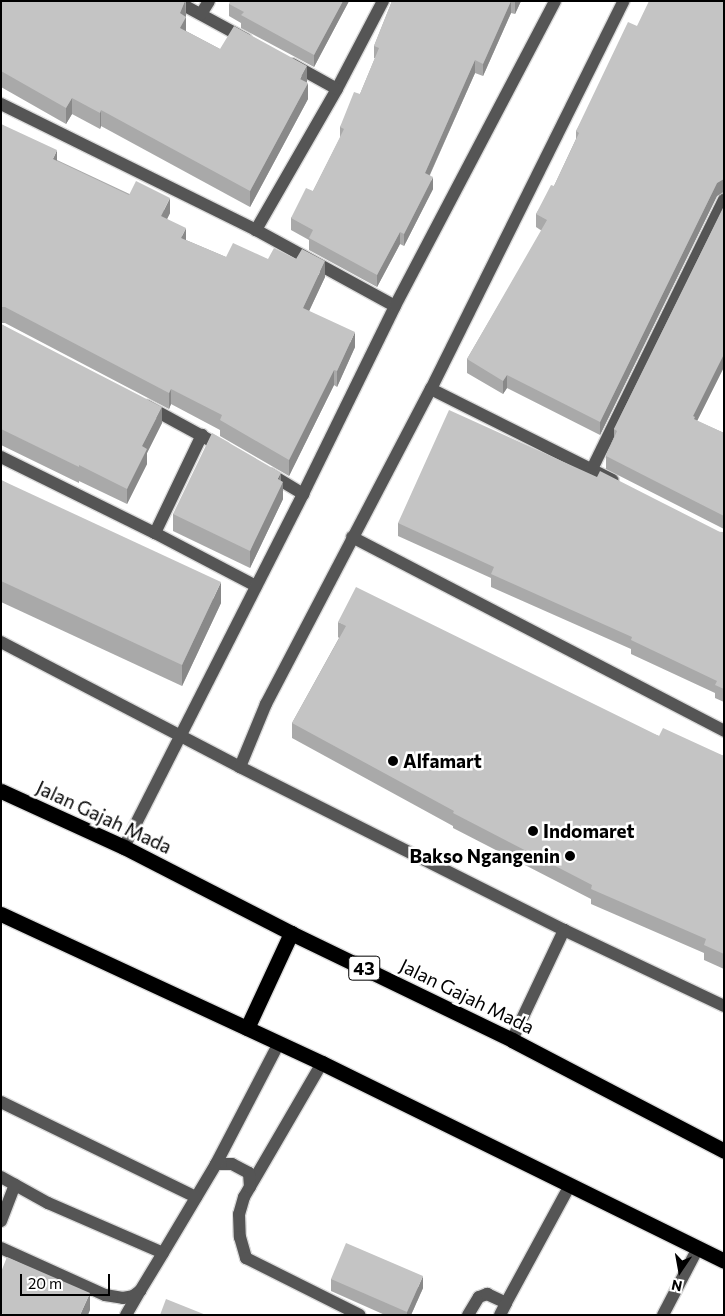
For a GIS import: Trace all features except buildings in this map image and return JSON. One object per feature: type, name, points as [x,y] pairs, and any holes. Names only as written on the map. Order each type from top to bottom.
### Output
[{"type":"highway","name":"Jalan Gajah Mada","points":[[1,791],[124,847],[291,933],[512,1040],[724,1151]]},
{"type":"highway","points":[[1,914],[322,1063],[724,1261]]},
{"type":"highway","points":[[247,1028],[291,933]]},
{"type":"street","points":[[176,1],[261,47]]},
{"type":"street","points":[[201,14],[209,1]]},
{"type":"street","points":[[256,230],[337,89],[383,1]]},
{"type":"street","points":[[124,847],[303,494],[395,306],[555,1]]},
{"type":"street","points":[[240,767],[266,704],[431,389],[624,1]]},
{"type":"street","points":[[278,56],[337,89]]},
{"type":"street","points":[[1,104],[256,230],[395,306]]},
{"type":"street","points":[[592,469],[724,200]]},
{"type":"street","points":[[431,389],[627,487]]},
{"type":"street","points":[[132,398],[236,454]]},
{"type":"street","points":[[155,533],[202,435]]},
{"type":"street","points":[[1,457],[155,533],[256,586]]},
{"type":"street","points":[[261,469],[303,494]]},
{"type":"street","points":[[352,537],[724,732]]},
{"type":"street","points":[[1,642],[240,767],[564,930],[724,1006]]},
{"type":"street","points":[[512,1040],[564,930]]},
{"type":"street","points":[[126,1315],[216,1164],[279,1043]]},
{"type":"street","points":[[322,1063],[244,1197],[239,1214],[240,1237],[246,1258],[360,1315]]},
{"type":"street","points":[[1,1102],[196,1197]]},
{"type":"street","points":[[216,1164],[232,1164],[249,1173],[250,1186]]},
{"type":"street","points":[[1,1177],[48,1203],[163,1253]]},
{"type":"street","points":[[1,1221],[15,1185]]},
{"type":"street","points":[[500,1315],[570,1185]]},
{"type":"street","points":[[1,1248],[105,1295],[123,1298],[133,1296],[140,1291]]},
{"type":"street","points":[[663,1315],[698,1248]]},
{"type":"street","points":[[468,1315],[479,1297],[487,1294],[506,1303]]},
{"type":"place","name":"Alfamart","points":[[393,761]]},
{"type":"place","name":"Indomaret","points":[[533,831]]},
{"type":"place","name":"Bakso Ngangenin","points":[[570,856]]}]
